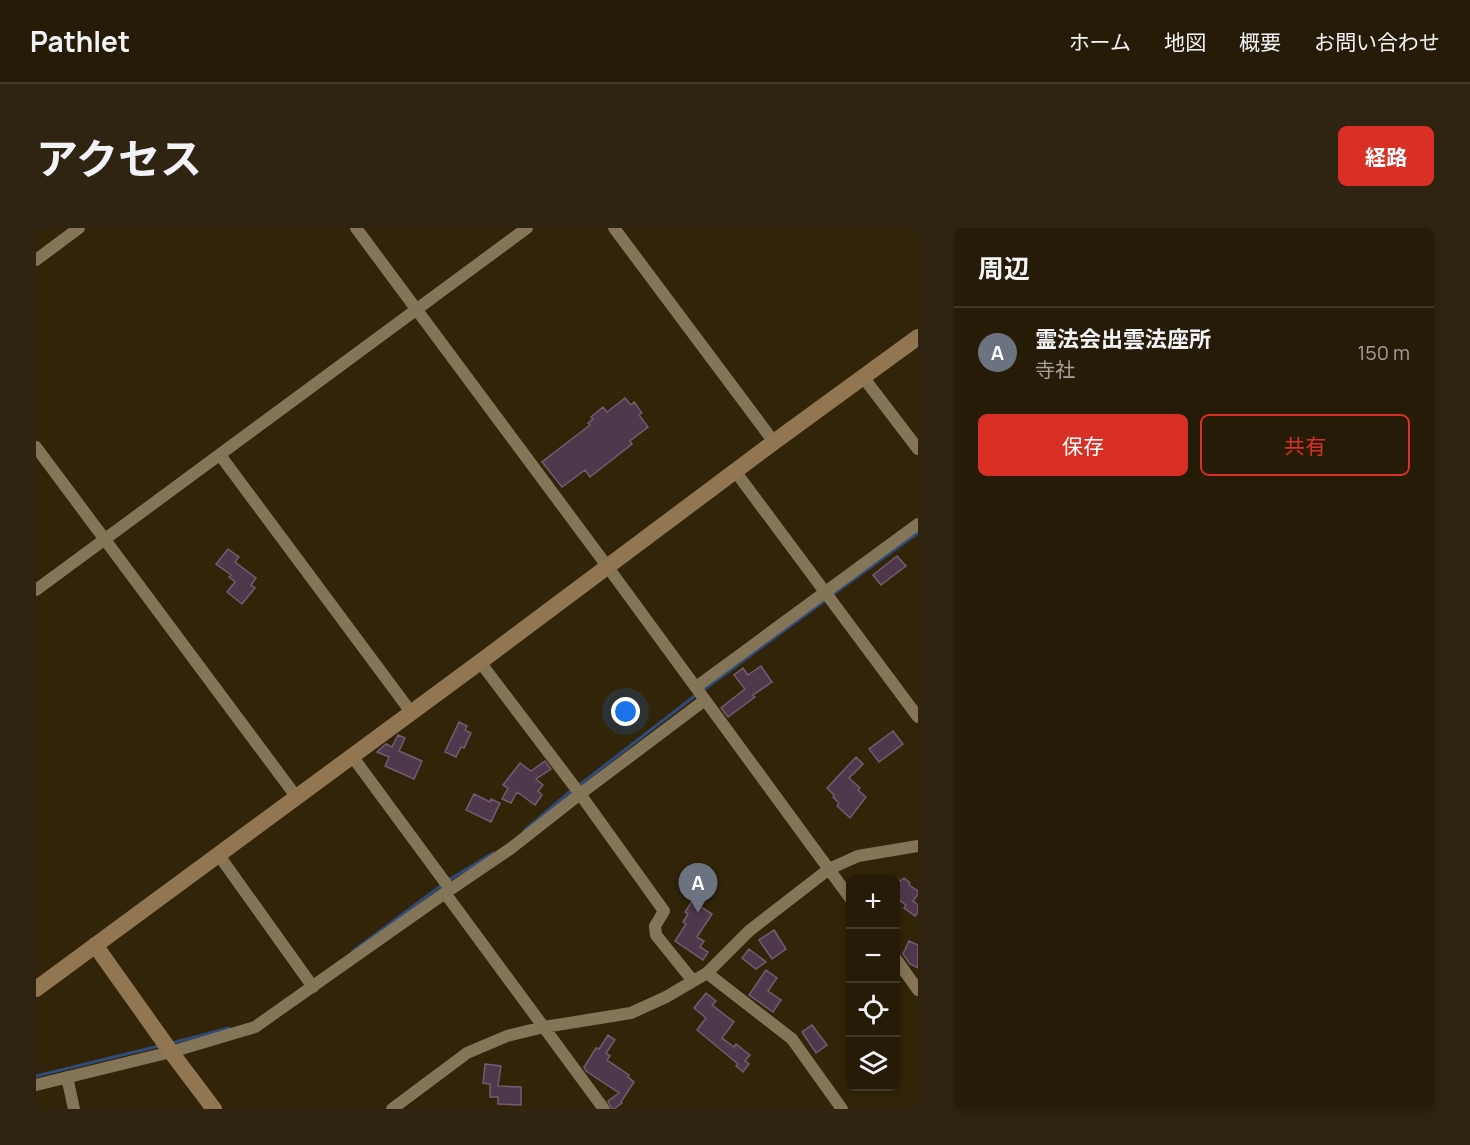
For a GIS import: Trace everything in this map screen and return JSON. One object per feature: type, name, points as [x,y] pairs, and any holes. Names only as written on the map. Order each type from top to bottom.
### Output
[{"type":"street","points":[[36,260],[79,228]]},
{"type":"street","points":[[356,228],[846,892]]},
{"type":"street","points":[[36,590],[527,228]]},
{"type":"street","points":[[615,228],[774,442]]},
{"type":"street","points":[[36,988],[918,337]]},
{"type":"street","points":[[863,377],[918,449]]},
{"type":"street","points":[[36,447],[296,795],[295,798]]},
{"type":"street","points":[[219,455],[411,712]]},
{"type":"street","points":[[735,471],[918,717]]},
{"type":"street","points":[[696,687],[918,524]]},
{"type":"street","points":[[480,662],[580,794],[664,911],[655,926],[656,935],[693,981]]},
{"type":"street","points":[[36,1085],[171,1052],[255,1027],[510,849],[705,700]]},
{"type":"street","points":[[352,756],[604,1109]]},
{"type":"street","points":[[392,1109],[467,1053],[507,1036],[544,1027],[631,1013],[666,997],[707,973],[749,931],[829,869],[858,856],[918,846]]},
{"type":"street","points":[[218,854],[313,987]]},
{"type":"street","points":[[95,945],[214,1109]]},
{"type":"street","points":[[900,965],[918,990]]},
{"type":"street","points":[[707,973],[792,1039],[842,1109]]},
{"type":"street","points":[[67,1077],[74,1109]]},
{"type":"building","points":[[625,398],[631,405],[634,402],[642,413],[639,415],[648,427],[630,441],[632,444],[590,477],[585,470],[562,487],[542,462],[590,425],[588,423],[593,419],[591,417],[603,407],[607,412]]},
{"type":"building","points":[[228,549],[239,557],[235,562],[256,578],[251,585],[255,588],[242,604],[227,592],[235,582],[229,577],[231,575],[216,564]]},
{"type":"building","points":[[897,556],[906,566],[881,585],[873,575]]},
{"type":"building","points":[[761,666],[772,682],[728,717],[721,708],[745,689],[734,675],[743,668],[748,675]]},
{"type":"building","points":[[459,722],[467,726],[465,730],[471,733],[464,748],[461,747],[456,757],[445,752]]},
{"type":"building","points":[[893,731],[903,744],[879,762],[869,749]]},
{"type":"building","points":[[398,735],[405,738],[399,751],[422,761],[414,779],[385,766],[389,757],[377,752],[386,744],[392,747]]},
{"type":"building","points":[[856,757],[863,764],[849,778],[866,797],[850,818],[837,806],[839,803],[827,788]]},
{"type":"building","points":[[545,761],[551,769],[536,779],[543,785],[538,791],[542,795],[535,805],[517,792],[511,803],[502,799],[508,788],[503,785],[520,763],[531,771]]},
{"type":"building","points":[[474,794],[490,802],[491,799],[500,803],[491,822],[466,810]]},
{"type":"building","points":[[904,878],[918,891],[913,901],[918,905],[918,912],[915,916],[904,908],[906,905],[900,901],[900,881]]},
{"type":"building","points":[[692,901],[712,914],[697,937],[704,941],[700,947],[708,952],[703,960],[675,941],[686,924],[683,922],[688,914],[685,912]]},
{"type":"building","points":[[774,930],[786,949],[772,959],[759,940]]},
{"type":"building","points":[[909,941],[918,945],[918,968],[910,964],[903,954]]},
{"type":"building","points":[[749,949],[766,962],[756,969],[742,958]]},
{"type":"building","points":[[766,970],[777,978],[768,991],[781,1000],[773,1012],[749,995]]},
{"type":"building","points":[[706,993],[716,1001],[712,1005],[734,1022],[722,1038],[734,1047],[736,1044],[750,1055],[745,1061],[749,1064],[743,1072],[736,1066],[738,1064],[697,1030],[706,1018],[694,1008]]},
{"type":"building","points":[[812,1025],[827,1045],[816,1053],[802,1032]]},
{"type":"building","points":[[608,1035],[615,1040],[606,1053],[610,1056],[607,1060],[629,1075],[628,1077],[634,1082],[622,1103],[614,1109],[608,1101],[619,1093],[586,1071],[584,1067]]},
{"type":"building","points":[[485,1064],[501,1066],[498,1086],[521,1087],[521,1105],[498,1104],[498,1097],[490,1097],[490,1084],[483,1083]]},
{"type":"waterway","points":[[832,595],[918,533]]},
{"type":"waterway","points":[[702,691],[827,599]]},
{"type":"waterway","points":[[578,786],[696,695]]},
{"type":"waterway","points":[[525,830],[572,790]]},
{"type":"waterway","points":[[447,881],[493,853]]},
{"type":"waterway","points":[[353,951],[442,885]]},
{"type":"waterway","points":[[172,1043],[229,1028]]},
{"type":"waterway","points":[[36,1076],[159,1046]]},
{"type":"place","name":"霊法会出雲法座所","points":[[698,913]]}]
